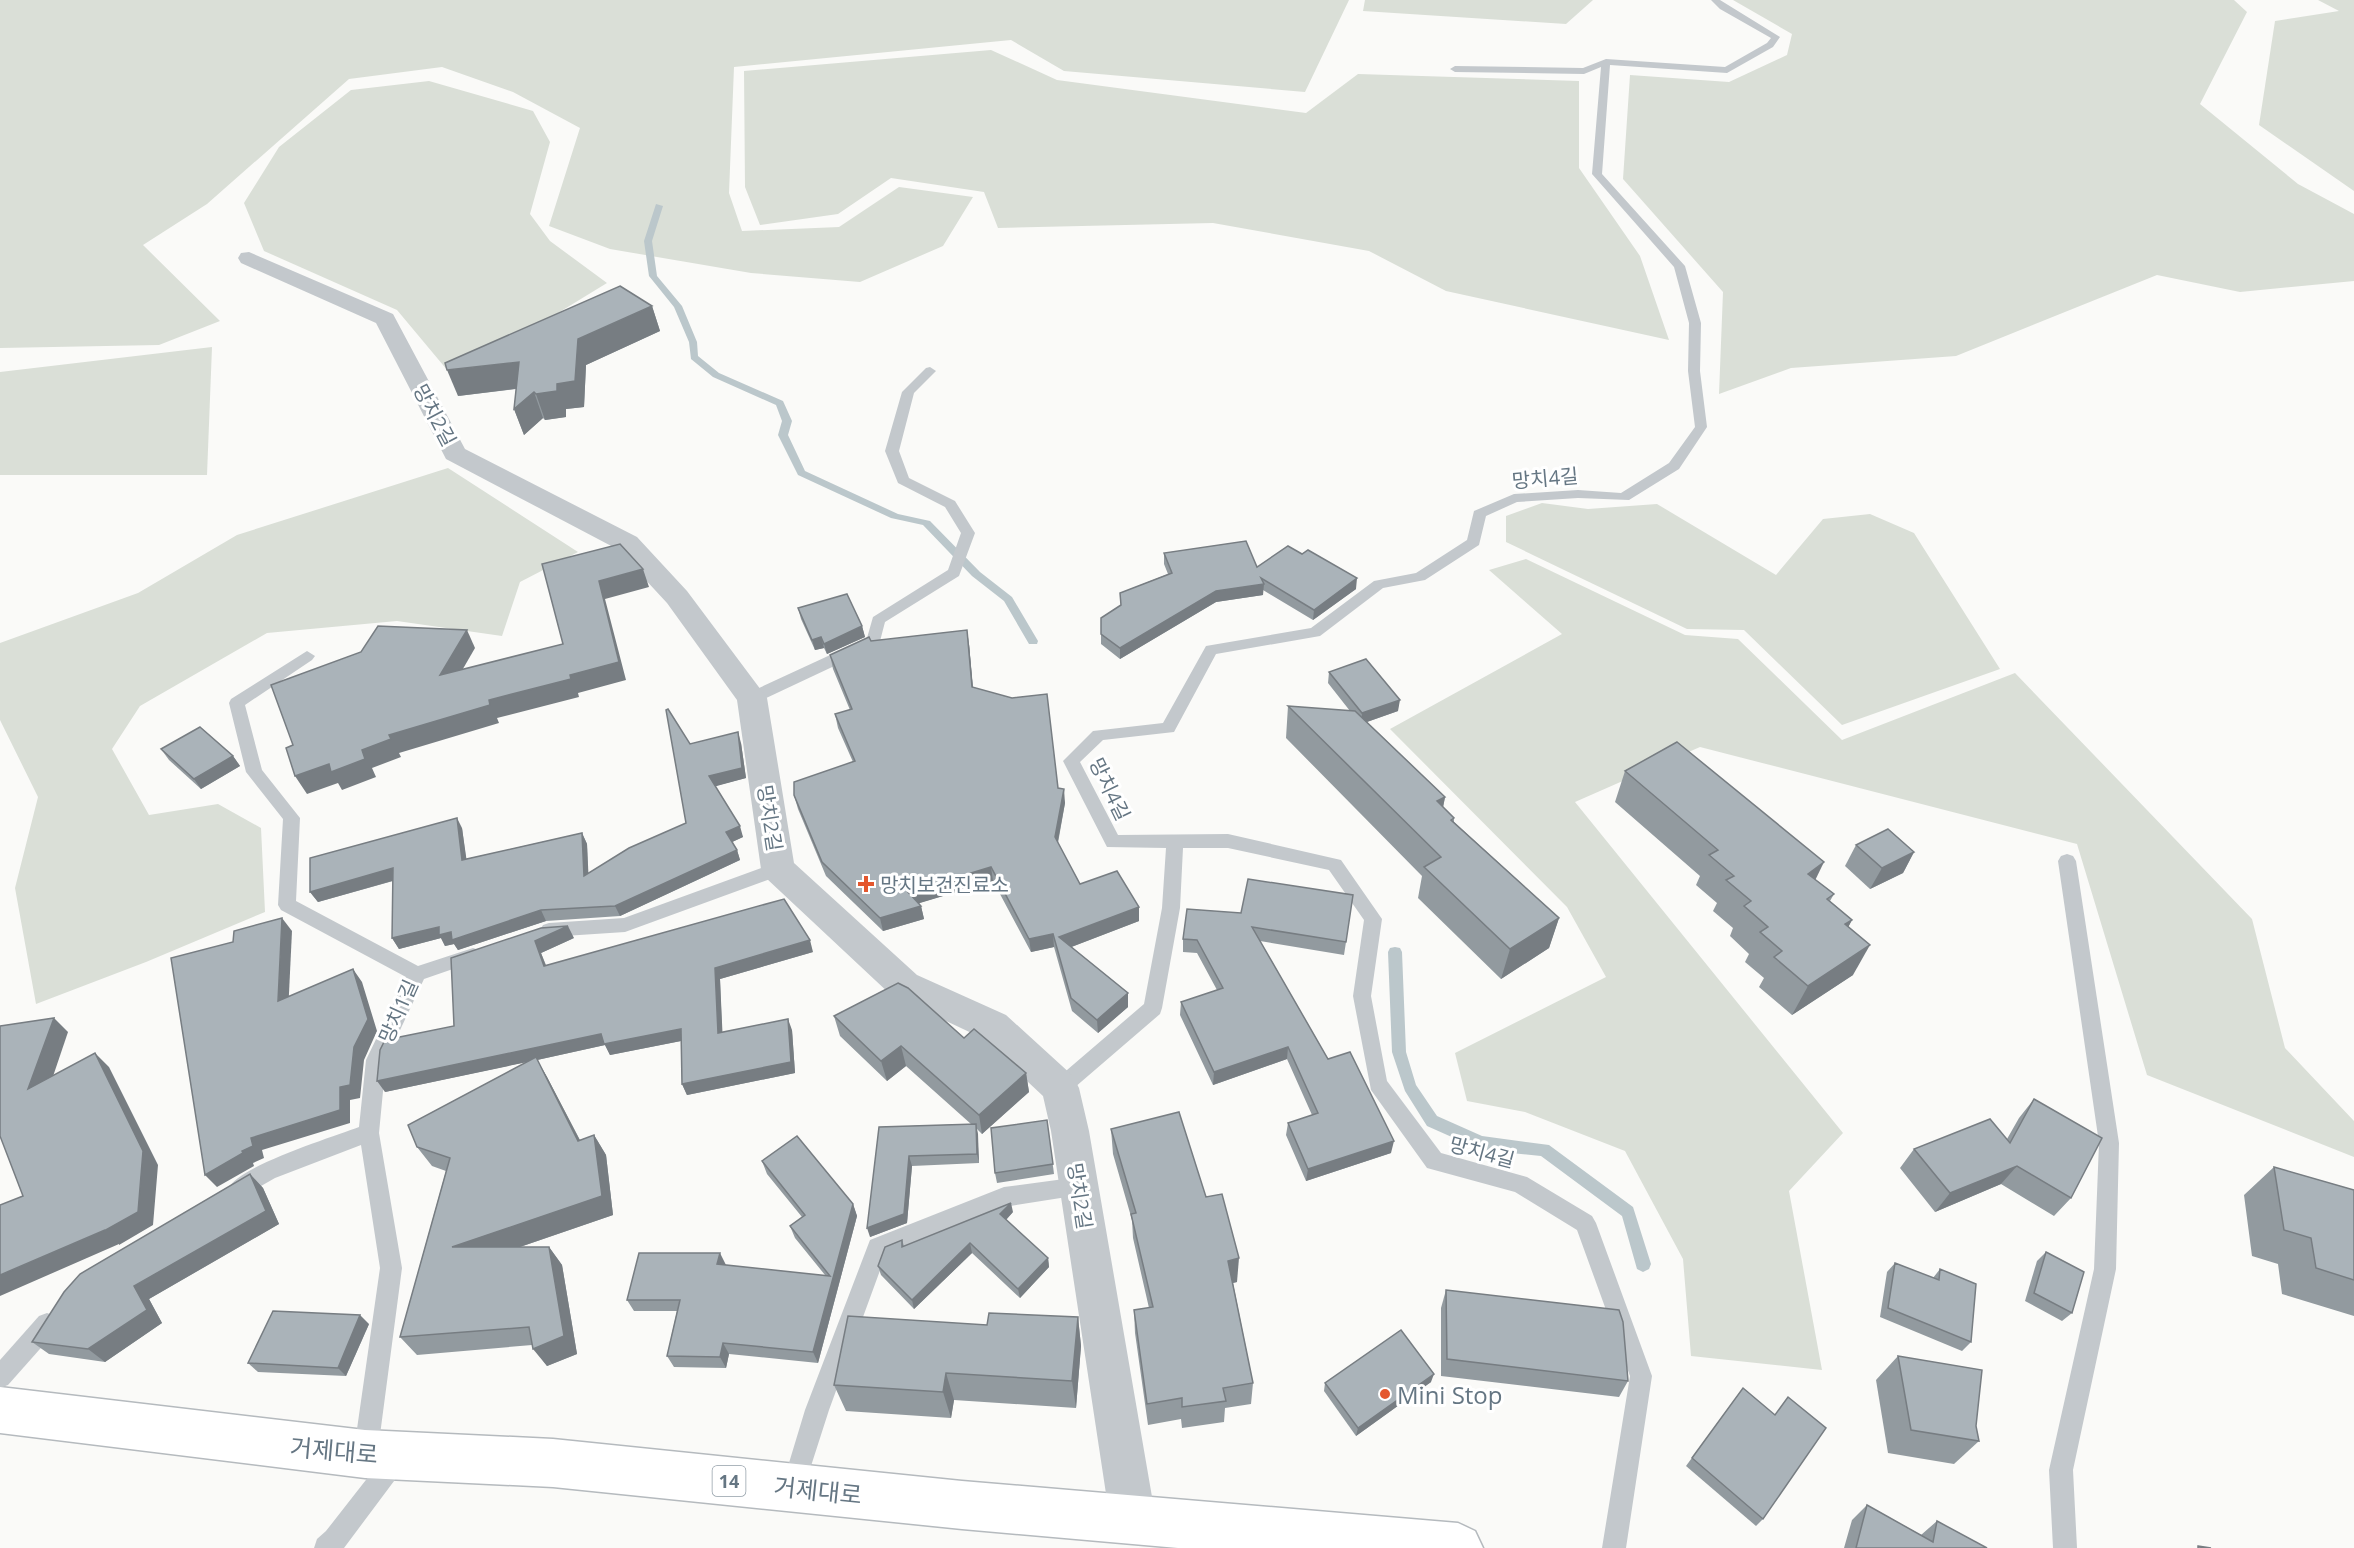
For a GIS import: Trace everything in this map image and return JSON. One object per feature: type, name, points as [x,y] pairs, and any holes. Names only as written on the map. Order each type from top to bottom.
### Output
[{"type":"main road","name":"거제대로","points":[[0,1410],[382,1455],[553,1463],[1133,1520],[1458,1548]]},
{"type":"street","name":"망치2길","points":[[249,258],[385,319],[455,454],[627,543],[677,597],[752,698],[778,869],[904,985],[993,1026],[1060,1088],[1079,1187],[1133,1520]]},
{"type":"lane","points":[[1455,69],[1584,71],[1606,62],[1727,70],[1770,45],[1776,37],[1723,7],[1715,0]]},
{"type":"lane","name":"망치4길","points":[[1606,62],[1597,174],[1679,266],[1695,323],[1694,371],[1701,427],[1674,466],[1624,497],[1578,494],[1514,498],[1479,514],[1474,542],[1420,577],[1379,584],[1315,632],[1211,650],[1168,728],[1099,735],[1071,761],[1113,842],[1228,841],[1335,865],[1373,919],[1362,996],[1378,1084],[1434,1161],[1520,1184],[1585,1223],[1641,1376],[1614,1548]]},
{"type":"lane","points":[[752,698],[874,641],[878,620],[954,573],[968,533],[950,504],[903,480],[892,451],[908,392],[930,371]]},
{"type":"lane","name":"망치1길","points":[[307,656],[237,704],[254,772],[292,818],[287,905],[417,975],[376,1060],[369,1133],[391,1268],[382,1455]]},
{"type":"lane","points":[[1060,1088],[1153,1008],[1171,908],[1175,842]]},
{"type":"lane","points":[[2065,1548],[2061,1470],[2105,1269],[2109,1143],[2067,861]]},
{"type":"lane","points":[[537,934],[548,930],[625,925],[778,869]]},
{"type":"lane","points":[[417,975],[493,949]]},
{"type":"lane","points":[[217,1201],[267,1172],[369,1133]]},
{"type":"lane","points":[[794,1488],[817,1410],[878,1247],[1004,1197],[1079,1187]]},
{"type":"lane","points":[[0,1377],[58,1311]]},
{"type":"lane","points":[[326,1548],[335,1540],[382,1455]]},
{"type":"shaded area","points":[[0,0],[1349,0],[1305,92],[1064,71],[1011,40],[734,67],[729,193],[742,231],[839,227],[899,187],[973,197],[943,246],[860,282],[751,273],[610,249],[549,226],[580,128],[513,92],[442,67],[349,79],[207,204],[143,245],[220,321],[159,345],[0,348]]},
{"type":"shaded area","points":[[1365,0],[1593,0],[1566,24],[1363,11]]},
{"type":"shaded area","points":[[1733,0],[2234,0],[2247,12],[2200,104],[2298,184],[2354,214],[2354,281],[2240,292],[2157,275],[1956,356],[1791,368],[1719,394],[1723,292],[1623,179],[1630,75],[1729,82],[1787,55],[1792,34]]},
{"type":"shaded area","points":[[2318,0],[2354,0],[2354,191],[2259,125],[2275,21],[2339,11]]},
{"type":"shaded area","points":[[991,50],[1057,80],[1306,113],[1358,74],[1579,81],[1579,168],[1640,256],[1669,340],[1446,291],[1369,251],[1213,223],[998,228],[984,192],[891,178],[838,214],[760,225],[745,187],[744,71]]},
{"type":"shaded area","points":[[429,81],[533,111],[550,142],[530,214],[550,241],[607,283],[453,377],[397,310],[264,251],[244,203],[279,147],[351,90]]},
{"type":"shaded area","points":[[212,347],[207,475],[0,475],[0,372]]},
{"type":"shaded area","points":[[448,468],[578,552],[520,582],[502,636],[397,621],[267,633],[140,706],[112,749],[149,815],[218,804],[261,828],[265,912],[146,962],[36,1004],[15,888],[38,797],[0,720],[0,643],[138,593],[237,535]]},
{"type":"shaded area","points":[[1542,503],[1588,509],[1657,504],[1776,575],[1823,519],[1870,514],[1914,533],[2000,669],[1842,725],[1744,630],[1687,629],[1506,542],[1506,516]]},
{"type":"shaded area","points":[[1526,559],[1685,635],[1738,639],[1842,740],[2015,673],[2252,919],[2285,1048],[2354,1121],[2354,1157],[2147,1075],[2077,844],[1700,747],[1575,802],[1843,1133],[1789,1191],[1822,1370],[1691,1356],[1683,1259],[1625,1151],[1525,1112],[1467,1101],[1455,1053],[1606,977],[1567,907],[1390,729],[1562,634],[1489,570]]},
{"type":"building","points":[[620,286],[652,306],[578,339],[575,381],[557,384],[557,391],[536,394],[534,392],[514,409],[519,362],[447,370],[445,363]]},
{"type":"building","points":[[1246,541],[1257,567],[1288,546],[1302,554],[1308,550],[1357,578],[1314,610],[1261,578],[1264,584],[1216,591],[1120,648],[1101,634],[1101,618],[1121,605],[1120,593],[1172,573],[1164,553]]},
{"type":"building","points":[[620,544],[643,569],[599,581],[619,662],[570,675],[571,679],[489,700],[490,705],[389,735],[391,739],[362,750],[365,759],[331,772],[329,764],[295,776],[286,748],[293,745],[271,685],[361,652],[378,626],[467,630],[440,675],[563,644],[542,564]]},
{"type":"building","points":[[847,594],[862,626],[824,644],[821,637],[812,640],[798,608]]},
{"type":"building","points":[[967,630],[972,687],[1012,698],[1047,694],[1058,788],[1064,789],[1055,837],[1080,884],[1117,871],[1139,907],[1059,937],[1128,993],[1097,1020],[1071,998],[1053,934],[1029,939],[991,867],[908,892],[921,906],[880,918],[822,862],[794,795],[794,782],[855,761],[835,714],[852,709],[830,655],[869,637],[871,641]]},
{"type":"building","points":[[1366,659],[1400,700],[1362,713],[1329,672]]},
{"type":"building","points":[[1288,706],[1355,711],[1445,797],[1437,801],[1454,818],[1451,820],[1559,918],[1510,949],[1424,867],[1441,857]]},
{"type":"building","points":[[668,709],[690,744],[738,732],[742,768],[709,776],[740,826],[726,832],[737,850],[615,906],[541,910],[452,940],[451,932],[439,935],[439,927],[392,938],[393,868],[310,892],[310,858],[457,818],[462,860],[582,833],[584,876],[629,848],[686,823],[666,710]]},
{"type":"building","points":[[200,727],[233,756],[194,779],[161,749]]},
{"type":"building","points":[[1677,742],[1824,862],[1808,874],[1834,894],[1827,899],[1852,920],[1845,924],[1870,945],[1808,986],[1774,957],[1782,951],[1760,932],[1768,927],[1744,906],[1751,901],[1726,880],[1734,876],[1709,855],[1718,850],[1625,771]]},
{"type":"building","points":[[1888,829],[1914,852],[1882,868],[1856,845]]},
{"type":"building","points":[[1248,879],[1353,895],[1346,942],[1252,927],[1328,1059],[1350,1052],[1394,1141],[1308,1169],[1288,1123],[1318,1113],[1288,1047],[1214,1072],[1181,1002],[1223,988],[1197,940],[1183,939],[1187,909],[1241,913]]},
{"type":"building","points":[[784,899],[810,940],[715,968],[718,1033],[788,1019],[791,1062],[682,1084],[681,1029],[604,1044],[601,1034],[377,1081],[380,1050],[385,1040],[454,1026],[451,958],[541,928],[568,926],[535,941],[544,966]]},
{"type":"building","points":[[282,918],[278,1001],[353,969],[368,1019],[354,1047],[350,1085],[340,1087],[340,1110],[251,1138],[253,1146],[205,1175],[171,958],[233,942],[234,931]]},
{"type":"building","points":[[898,983],[908,988],[964,1038],[974,1029],[1026,1073],[979,1115],[901,1046],[881,1061],[834,1016]]},
{"type":"building","points":[[54,1018],[28,1089],[95,1053],[143,1151],[138,1212],[104,1231],[0,1275],[0,1205],[23,1196],[0,1136],[0,1026]]},
{"type":"building","points":[[536,1057],[578,1141],[594,1135],[602,1196],[452,1247],[549,1247],[564,1336],[533,1349],[529,1327],[400,1337],[450,1158],[417,1147],[408,1125]]},
{"type":"building","points":[[2034,1099],[2102,1138],[2071,1198],[2017,1166],[1950,1193],[1914,1149],[1990,1119],[2010,1143]]},
{"type":"building","points":[[1179,1112],[1206,1197],[1222,1194],[1239,1258],[1228,1261],[1253,1383],[1223,1388],[1226,1401],[1182,1407],[1182,1398],[1147,1404],[1134,1310],[1153,1307],[1131,1214],[1136,1213],[1111,1129]]},
{"type":"building","points":[[1047,1120],[1053,1164],[995,1173],[991,1128]]},
{"type":"building","points":[[976,1124],[977,1154],[909,1156],[904,1214],[867,1228],[879,1127]]},
{"type":"building","points":[[797,1136],[853,1204],[813,1352],[723,1343],[720,1357],[667,1356],[680,1300],[627,1300],[639,1253],[720,1253],[717,1264],[830,1276],[790,1226],[805,1215],[762,1161]]},
{"type":"building","points":[[2274,1167],[2354,1190],[2354,1280],[2316,1268],[2311,1238],[2284,1230]]},
{"type":"building","points":[[250,1174],[266,1211],[134,1286],[147,1310],[88,1349],[32,1342],[64,1292],[80,1274]]},
{"type":"building","points":[[1011,1203],[1000,1214],[1048,1258],[1018,1289],[970,1243],[912,1300],[878,1266],[885,1247],[902,1240],[902,1247]]},
{"type":"building","points":[[2046,1252],[2084,1272],[2072,1313],[2034,1293]]},
{"type":"building","points":[[1895,1263],[1939,1280],[1940,1269],[1976,1284],[1971,1342],[1888,1308]]},
{"type":"building","points":[[1446,1290],[1619,1310],[1623,1322],[1628,1381],[1447,1359]]},
{"type":"building","points":[[273,1311],[360,1315],[338,1368],[248,1363]]},
{"type":"building","points":[[989,1313],[1078,1317],[1072,1381],[946,1373],[943,1392],[834,1385],[848,1316],[987,1325]]},
{"type":"building","points":[[1401,1330],[1434,1374],[1358,1428],[1325,1383]]},
{"type":"building","points":[[1898,1356],[1982,1370],[1976,1426],[1979,1441],[1911,1430]]},
{"type":"building","points":[[1743,1388],[1775,1415],[1788,1397],[1826,1428],[1763,1519],[1692,1458]]},
{"type":"building","points":[[1867,1505],[1933,1542],[1937,1521],[1987,1548],[1856,1548]]},
{"type":"waterway","points":[[659,206],[648,241],[653,276],[678,306],[693,342],[694,357],[716,375],[780,403],[787,421],[783,435],[801,473],[895,516],[926,523],[976,574],[1008,599],[1033,641]]},
{"type":"waterway","points":[[1395,952],[1399,1052],[1410,1087],[1432,1121],[1481,1143],[1544,1150],[1628,1212],[1643,1264]]},
{"type":"place","name":"망치보건진료소","points":[[866,884]]},
{"type":"place","name":"Mini Stop","points":[[1385,1394]]}]
